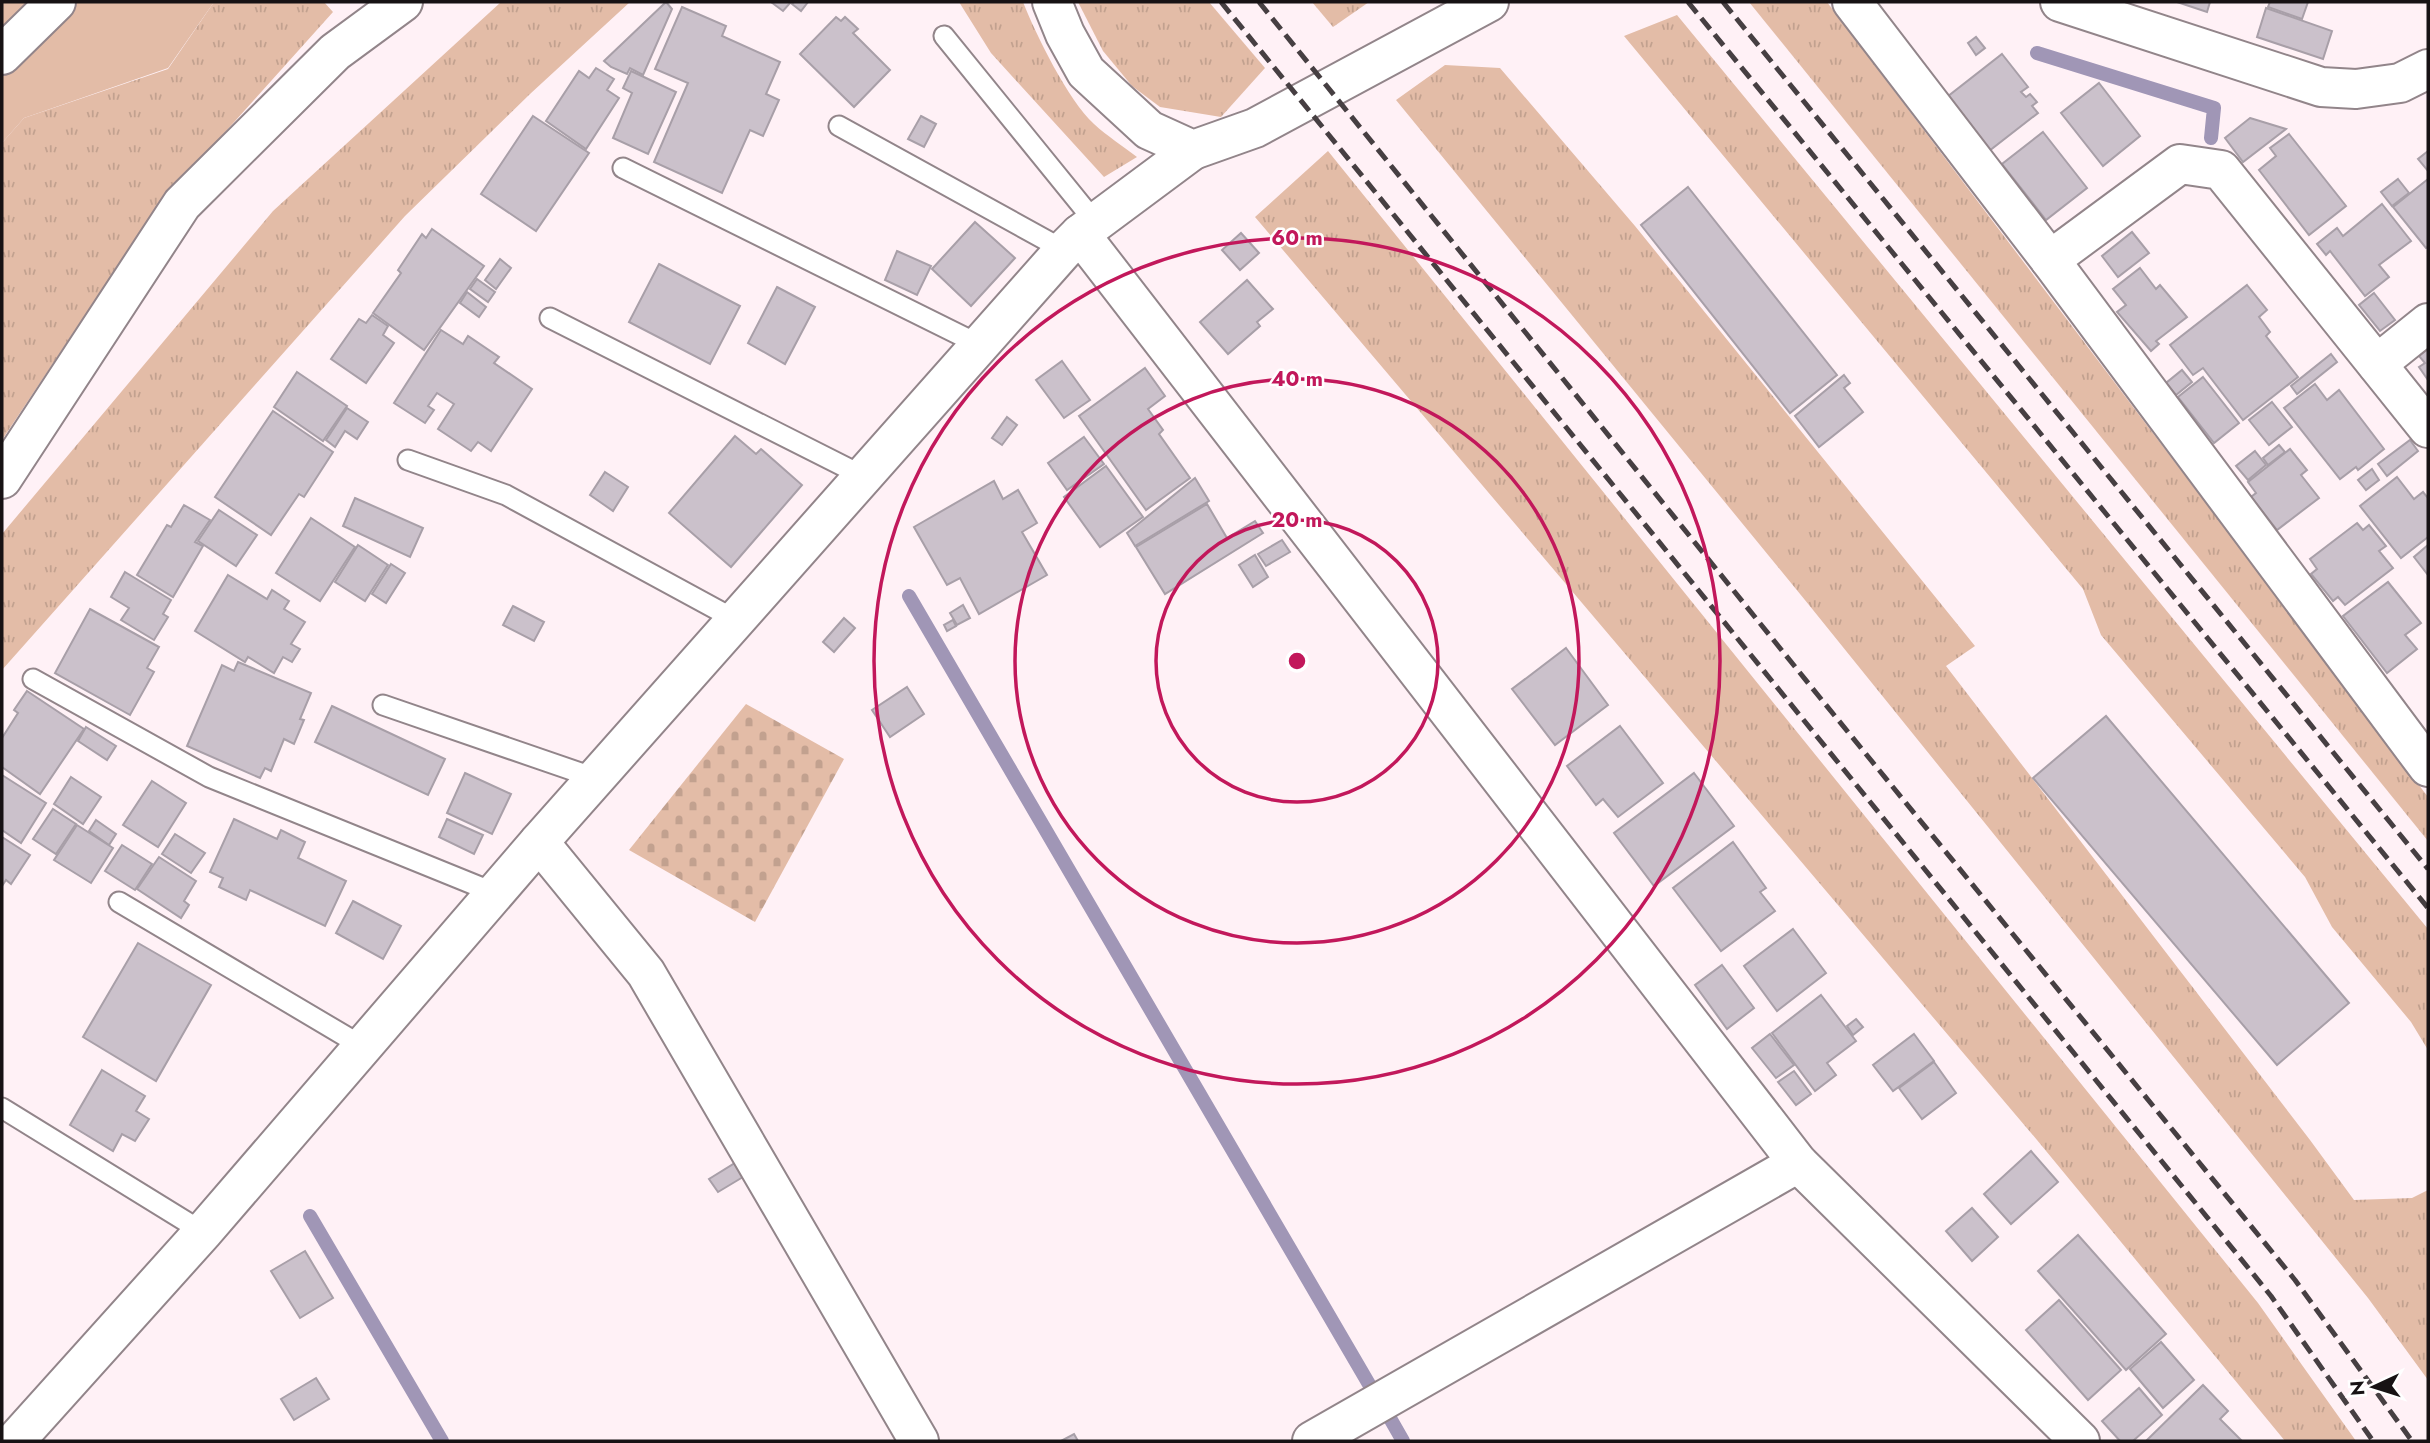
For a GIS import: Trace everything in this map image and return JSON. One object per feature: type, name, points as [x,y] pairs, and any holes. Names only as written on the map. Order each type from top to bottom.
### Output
[{"type":"street","points":[[2,55],[56,2]]},
{"type":"street","points":[[2,480],[182,204],[335,52],[403,2]]},
{"type":"street","points":[[1052,2],[1065,34],[1086,72],[1149,130],[1193,150]]},
{"type":"street","points":[[15,1441],[203,1232],[539,842],[1080,235],[1193,150],[1255,128],[1489,2]]},
{"type":"street","points":[[1852,2],[2050,261],[2428,767]]},
{"type":"street","points":[[2060,2],[2321,88],[2356,89],[2400,83],[2428,69]]},
{"type":"street","points":[[2050,261],[2180,164],[2221,170],[2428,428]]},
{"type":"street","points":[[1080,235],[1798,1163],[2080,1441]]},
{"type":"street","points":[[2377,364],[2428,323]]},
{"type":"street","points":[[539,842],[646,973],[919,1441]]},
{"type":"street","points":[[1312,1441],[1798,1163]]},
{"type":"lane","points":[[944,36],[1080,235]]},
{"type":"lane","points":[[838,126],[1080,235]]},
{"type":"lane","points":[[623,167],[980,345]]},
{"type":"lane","points":[[550,318],[863,476]]},
{"type":"lane","points":[[408,460],[506,495],[736,620]]},
{"type":"lane","points":[[33,679],[209,777],[495,893]]},
{"type":"lane","points":[[383,705],[596,778]]},
{"type":"lane","points":[[119,902],[362,1046]]},
{"type":"lane","points":[[2,1108],[203,1232]]},
{"type":"green space","points":[[2,2],[214,2],[168,68],[24,118],[2,143]]},
{"type":"green space","points":[[214,2],[324,2],[333,12],[174,189],[133,243],[2,440],[2,143],[24,118],[168,69]]},
{"type":"green space","points":[[501,2],[630,2],[530,94],[405,216],[2,670],[2,534],[273,211]]},
{"type":"green space","points":[[959,2],[1023,2],[1044,49],[1084,113],[1137,157],[1104,177],[991,53]]},
{"type":"green space","points":[[1078,2],[1209,2],[1265,68],[1221,117],[1160,107],[1132,86],[1103,51]]},
{"type":"green space","points":[[1312,2],[1369,2],[1333,27]]},
{"type":"green space","points":[[1749,2],[1827,2],[2428,797],[2428,841]]},
{"type":"green space","points":[[1677,15],[2428,929],[2428,1050],[2411,1022],[2332,927],[2305,877],[2101,635],[2083,589],[1624,36]]},
{"type":"green space","points":[[1445,65],[1500,68],[1635,226],[1975,646],[1946,666],[2354,1200],[2412,1198],[2428,1190],[2428,1380],[2368,1298],[1809,605],[1396,100]]},
{"type":"green space","points":[[1328,151],[2258,1303],[2356,1441],[2285,1441],[2037,1140],[1255,217]]},
{"type":"green space","points":[[746,704],[844,759],[755,922],[629,850]]},
{"type":"building","points":[[666,2],[672,9],[643,75],[630,68],[627,74],[604,61]]},
{"type":"building","points":[[771,2],[791,2],[783,11]]},
{"type":"building","points":[[808,2],[801,11],[792,4]]},
{"type":"building","points":[[2177,2],[2210,2],[2207,12]]},
{"type":"building","points":[[2270,2],[2308,2],[2302,19],[2268,7]]},
{"type":"building","points":[[682,7],[726,26],[722,36],[780,62],[766,94],[779,100],[763,136],[750,130],[722,193],[654,162],[688,83],[655,69]]},
{"type":"building","points":[[2266,8],[2332,31],[2323,59],[2257,37]]},
{"type":"building","points":[[836,17],[841,21],[845,17],[858,29],[853,33],[890,70],[854,107],[800,54]]},
{"type":"building","points":[[1976,37],[1985,48],[1976,55],[1968,43]]},
{"type":"building","points":[[2002,54],[2028,87],[2021,92],[2026,97],[2030,94],[2037,102],[2032,106],[2038,113],[1989,151],[1947,97]]},
{"type":"building","points":[[596,68],[614,79],[607,90],[619,98],[586,149],[546,121],[579,71],[589,78]]},
{"type":"building","points":[[631,71],[676,92],[648,154],[613,138],[632,93],[623,88]]},
{"type":"building","points":[[2099,83],[2140,136],[2103,166],[2061,113]]},
{"type":"building","points":[[533,116],[589,153],[536,231],[481,194]]},
{"type":"building","points":[[921,116],[936,124],[924,147],[908,139]]},
{"type":"building","points":[[2250,118],[2286,129],[2243,162],[2225,138]]},
{"type":"building","points":[[2043,132],[2087,188],[2046,220],[2002,164]]},
{"type":"building","points":[[2289,134],[2346,206],[2309,235],[2259,170],[2276,156],[2270,148]]},
{"type":"building","points":[[2428,151],[2428,171],[2418,159]]},
{"type":"building","points":[[2398,179],[2409,193],[2392,206],[2381,192]]},
{"type":"building","points":[[2428,179],[2428,247],[2426,248],[2393,207]]},
{"type":"building","points":[[1688,187],[1837,375],[1790,413],[1641,225]]},
{"type":"building","points":[[2382,204],[2411,241],[2379,265],[2389,277],[2365,296],[2330,251],[2326,255],[2317,244],[2337,228],[2343,236]]},
{"type":"building","points":[[975,222],[1015,258],[971,306],[932,269]]},
{"type":"building","points":[[432,229],[484,266],[424,350],[373,313],[401,273],[398,270],[422,234],[426,238]]},
{"type":"building","points":[[2132,232],[2149,253],[2118,277],[2102,256]]},
{"type":"building","points":[[1241,233],[1259,253],[1240,270],[1222,250]]},
{"type":"building","points":[[897,251],[931,266],[917,295],[885,280]]},
{"type":"building","points":[[500,259],[511,268],[496,289],[485,280]]},
{"type":"building","points":[[659,264],[740,306],[710,364],[629,322]]},
{"type":"building","points":[[2140,268],[2156,289],[2160,285],[2187,317],[2156,341],[2159,344],[2151,351],[2117,312],[2126,305],[2113,289]]},
{"type":"building","points":[[477,279],[495,292],[488,302],[470,289]]},
{"type":"building","points":[[1247,280],[1273,309],[1257,322],[1260,326],[1228,354],[1200,322]]},
{"type":"building","points":[[2247,285],[2267,310],[2259,317],[2270,332],[2266,336],[2298,377],[2243,420],[2203,368],[2193,375],[2170,345]]},
{"type":"building","points":[[777,287],[815,307],[785,364],[748,343]]},
{"type":"building","points":[[467,292],[486,307],[479,317],[460,303]]},
{"type":"building","points":[[2374,293],[2395,320],[2380,331],[2359,305]]},
{"type":"building","points":[[372,315],[388,326],[383,335],[394,343],[366,383],[331,359],[359,319],[366,323]]},
{"type":"building","points":[[441,330],[463,344],[468,336],[499,357],[494,363],[532,389],[491,451],[478,442],[471,451],[438,429],[454,404],[437,393],[428,406],[434,410],[425,423],[394,403]]},
{"type":"building","points":[[2428,349],[2428,380],[2419,367],[2425,363],[2419,356]]},
{"type":"building","points":[[2331,354],[2337,362],[2297,394],[2291,386]]},
{"type":"building","points":[[1062,361],[1090,400],[1064,418],[1036,380]]},
{"type":"building","points":[[1145,368],[1165,396],[1148,409],[1163,430],[1159,434],[1190,478],[1146,510],[1079,416]]},
{"type":"building","points":[[2182,370],[2192,382],[2176,395],[2166,383]]},
{"type":"building","points":[[297,372],[347,406],[323,441],[274,407]]},
{"type":"building","points":[[1844,375],[1850,383],[1844,388],[1863,412],[1819,447],[1795,416]]},
{"type":"building","points":[[2203,377],[2239,423],[2214,443],[2178,397]]},
{"type":"building","points":[[2315,384],[2327,400],[2339,390],[2384,449],[2358,470],[2356,467],[2340,479],[2284,408]]},
{"type":"building","points":[[2272,402],[2292,427],[2269,445],[2249,420]]},
{"type":"building","points":[[347,408],[368,422],[357,439],[345,431],[335,447],[326,440]]},
{"type":"building","points":[[273,411],[333,452],[304,497],[299,494],[271,535],[215,497]]},
{"type":"building","points":[[1007,417],[1017,425],[1002,445],[992,438]]},
{"type":"building","points":[[735,436],[756,454],[761,449],[802,485],[731,567],[669,513]]},
{"type":"building","points":[[1084,437],[1104,464],[1067,490],[1048,463]]},
{"type":"building","points":[[2410,440],[2418,451],[2387,476],[2378,464]]},
{"type":"building","points":[[2279,445],[2285,452],[2268,465],[2263,458]]},
{"type":"building","points":[[2290,449],[2307,470],[2301,475],[2319,498],[2277,530],[2251,497],[2256,493],[2248,482]]},
{"type":"building","points":[[2255,451],[2266,465],[2248,480],[2236,466]]},
{"type":"building","points":[[1106,466],[1143,517],[1100,547],[1064,497]]},
{"type":"building","points":[[2372,469],[2379,480],[2366,490],[2358,480]]},
{"type":"building","points":[[605,472],[628,487],[613,511],[590,495]]},
{"type":"building","points":[[2397,477],[2414,499],[2423,492],[2428,498],[2428,537],[2401,558],[2360,506]]},
{"type":"building","points":[[1195,478],[1209,501],[1135,546],[1127,533]]},
{"type":"building","points":[[994,481],[1003,499],[1018,490],[1037,523],[1022,532],[1047,575],[979,614],[960,578],[947,585],[914,527]]},
{"type":"building","points":[[355,498],[423,528],[410,557],[343,526]]},
{"type":"building","points":[[1207,504],[1227,538],[1255,521],[1263,533],[1165,594],[1136,547]]},
{"type":"building","points":[[184,505],[210,520],[195,542],[203,546],[173,597],[137,575],[167,525],[171,527]]},
{"type":"building","points":[[219,510],[257,535],[236,566],[198,541]]},
{"type":"building","points":[[311,518],[355,547],[320,601],[276,573]]},
{"type":"building","points":[[2357,523],[2363,530],[2369,525],[2386,546],[2379,551],[2393,568],[2345,605],[2338,597],[2333,601],[2311,574],[2317,569],[2310,559]]},
{"type":"building","points":[[1282,540],[1290,552],[1266,566],[1258,554]]},
{"type":"building","points":[[358,545],[388,565],[365,601],[335,582]]},
{"type":"building","points":[[2428,545],[2428,575],[2414,557]]},
{"type":"building","points":[[1255,555],[1268,577],[1253,587],[1239,565]]},
{"type":"building","points":[[391,564],[405,573],[386,603],[372,594]]},
{"type":"building","points":[[125,572],[171,600],[163,614],[168,617],[154,640],[121,620],[129,608],[111,597]]},
{"type":"building","points":[[228,575],[267,599],[272,590],[289,601],[284,609],[305,622],[291,644],[300,649],[292,662],[283,657],[274,673],[248,657],[245,662],[195,631]]},
{"type":"building","points":[[2388,582],[2421,623],[2405,635],[2417,649],[2387,673],[2343,616]]},
{"type":"building","points":[[963,605],[970,618],[957,625],[950,613]]},
{"type":"building","points":[[513,606],[544,622],[534,641],[503,625]]},
{"type":"building","points":[[90,609],[159,647],[147,668],[154,672],[130,715],[55,673]]},
{"type":"building","points":[[844,618],[855,628],[834,652],[823,642]]},
{"type":"building","points":[[953,620],[956,626],[947,631],[944,625]]},
{"type":"building","points":[[1566,648],[1608,705],[1555,745],[1512,689]]},
{"type":"building","points":[[238,662],[311,693],[300,719],[304,720],[294,744],[284,739],[271,771],[265,768],[260,778],[187,746],[222,665],[234,671]]},
{"type":"building","points":[[907,687],[924,714],[890,737],[872,710]]},
{"type":"building","points":[[27,691],[84,729],[40,794],[2,767],[2,738],[18,713],[14,710]]},
{"type":"building","points":[[332,706],[445,759],[428,795],[315,742]]},
{"type":"building","points":[[2106,716],[2349,1003],[2277,1065],[2033,778]]},
{"type":"building","points":[[1620,726],[1663,783],[1618,817],[1603,799],[1596,805],[1567,766]]},
{"type":"building","points":[[86,727],[116,746],[107,760],[78,741]]},
{"type":"building","points":[[465,773],[511,794],[492,834],[447,813]]},
{"type":"building","points":[[1694,773],[1734,826],[1654,886],[1614,833]]},
{"type":"building","points":[[2,775],[46,803],[21,843],[2,830]]},
{"type":"building","points":[[71,777],[101,797],[83,824],[54,804]]},
{"type":"building","points":[[152,781],[186,803],[158,847],[123,825]]},
{"type":"building","points":[[53,809],[76,824],[56,854],[33,839]]},
{"type":"building","points":[[234,819],[277,839],[281,830],[305,842],[298,858],[346,881],[325,926],[250,890],[246,900],[219,887],[223,878],[210,872]]},
{"type":"building","points":[[447,819],[483,835],[474,854],[439,837]]},
{"type":"building","points":[[96,820],[116,834],[109,845],[89,831]]},
{"type":"building","points":[[77,825],[113,848],[91,883],[54,860]]},
{"type":"building","points":[[175,834],[205,853],[191,873],[162,854]]},
{"type":"building","points":[[2,837],[30,855],[11,884],[6,880],[2,886]]},
{"type":"building","points":[[1733,842],[1766,888],[1760,892],[1775,911],[1721,951],[1673,888]]},
{"type":"building","points":[[122,845],[152,864],[135,890],[105,871]]},
{"type":"building","points":[[159,857],[196,881],[184,901],[189,905],[181,918],[137,889]]},
{"type":"building","points":[[353,901],[401,926],[383,959],[336,933]]},
{"type":"building","points":[[1793,929],[1826,973],[1777,1011],[1744,966]]},
{"type":"building","points":[[138,943],[211,985],[156,1081],[83,1037]]},
{"type":"building","points":[[1722,965],[1754,1008],[1727,1029],[1695,985]]},
{"type":"building","points":[[1821,995],[1856,1041],[1827,1063],[1836,1075],[1815,1091],[1772,1033]]},
{"type":"building","points":[[1856,1019],[1863,1027],[1853,1035],[1847,1026]]},
{"type":"building","points":[[1770,1034],[1794,1065],[1776,1078],[1752,1048]]},
{"type":"building","points":[[1914,1034],[1934,1061],[1893,1091],[1873,1065]]},
{"type":"building","points":[[1934,1062],[1956,1093],[1922,1119],[1899,1088]]},
{"type":"building","points":[[102,1070],[145,1096],[136,1111],[149,1119],[135,1141],[122,1134],[113,1151],[70,1125]]},
{"type":"building","points":[[1794,1071],[1811,1094],[1796,1105],[1778,1082]]},
{"type":"building","points":[[2031,1151],[2058,1182],[2011,1224],[1984,1194]]},
{"type":"building","points":[[735,1163],[743,1177],[718,1192],[709,1179]]},
{"type":"building","points":[[1972,1208],[1998,1237],[1972,1261],[1946,1231]]},
{"type":"building","points":[[2078,1235],[2166,1334],[2126,1370],[2038,1271]]},
{"type":"building","points":[[305,1251],[333,1298],[300,1318],[271,1271]]},
{"type":"building","points":[[2059,1300],[2121,1370],[2088,1400],[2026,1330]]},
{"type":"building","points":[[2161,1342],[2194,1380],[2163,1408],[2130,1369]]},
{"type":"building","points":[[316,1378],[329,1399],[294,1420],[281,1399]]},
{"type":"building","points":[[2203,1385],[2228,1411],[2220,1419],[2242,1441],[2146,1441]]},
{"type":"building","points":[[2139,1388],[2162,1415],[2133,1441],[2120,1441],[2102,1421]]},
{"type":"building","points":[[1074,1434],[1078,1441],[1061,1441]]},
{"type":"waterway","points":[[2037,53],[2214,108],[2211,138]]},
{"type":"waterway","points":[[909,596],[1373,1391]]},
{"type":"waterway","points":[[310,1216],[442,1441]]},
{"type":"waterway","points":[[1391,1420],[1403,1441]]},
{"type":"railway","points":[[1221,2],[2271,1296],[2373,1441]]},
{"type":"railway","points":[[1259,2],[1817,694],[2295,1280],[2412,1441]]},
{"type":"railway","points":[[1688,2],[2428,908]]},
{"type":"railway","points":[[1723,2],[2428,869]]}]
